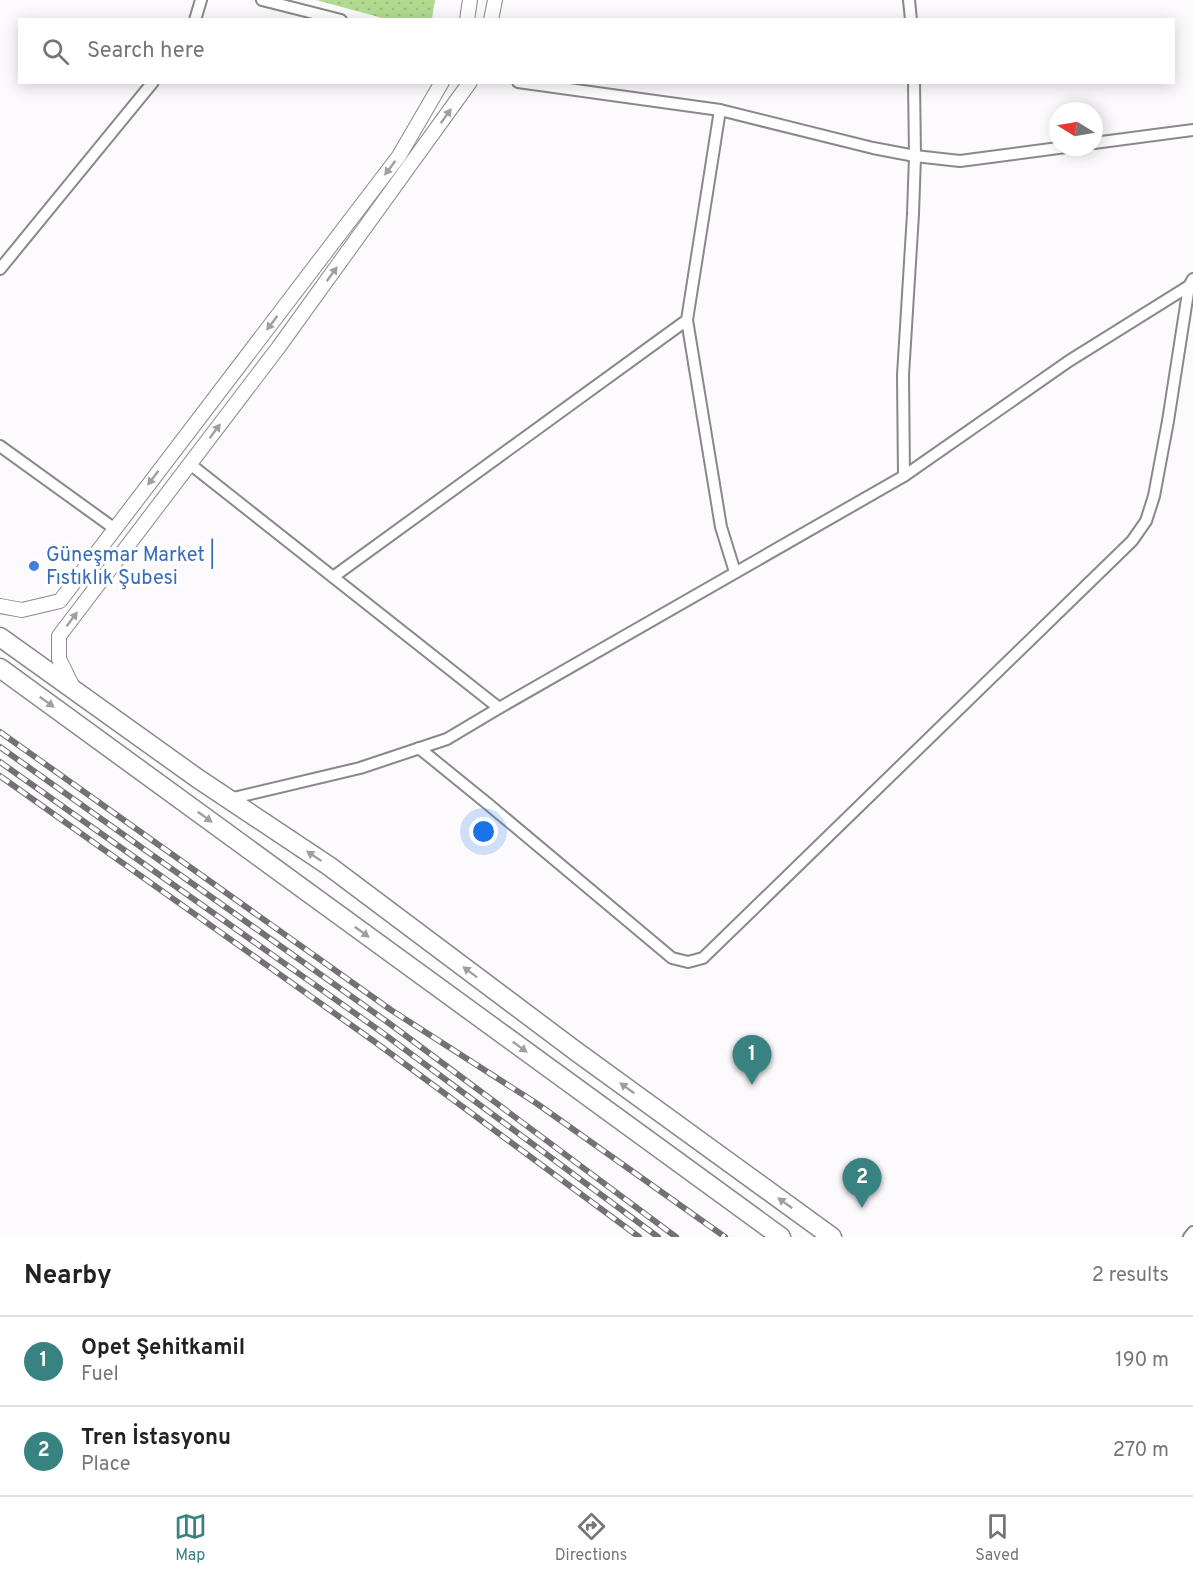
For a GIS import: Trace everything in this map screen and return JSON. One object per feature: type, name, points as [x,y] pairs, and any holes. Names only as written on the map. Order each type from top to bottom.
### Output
[{"type":"main road","points":[[0,637],[229,799],[329,866],[577,1052],[832,1237]]},
{"type":"main road","points":[[0,668],[782,1237]]},
{"type":"street","points":[[196,18],[201,0]]},
{"type":"street","points":[[262,0],[333,18]]},
{"type":"street","points":[[467,18],[470,0]]},
{"type":"street","points":[[491,18],[495,0]]},
{"type":"street","points":[[909,0],[911,18]]},
{"type":"street","points":[[0,269],[151,84]]},
{"type":"street","points":[[0,606],[22,610],[60,601],[399,156],[441,84]]},
{"type":"street","points":[[75,691],[59,659],[59,636],[278,348],[469,84]]},
{"type":"street","points":[[532,84],[720,110],[873,148],[915,156],[960,161],[1049,149]]},
{"type":"street","points":[[904,477],[903,375],[914,214],[914,84]]},
{"type":"street","points":[[720,110],[687,320],[721,527],[735,572]]},
{"type":"street","points":[[1103,142],[1193,130]]},
{"type":"street","points":[[229,799],[360,768],[447,739],[904,477],[1069,361],[1191,283]]},
{"type":"street","points":[[419,748],[672,958],[688,962],[703,958],[1132,541],[1146,520],[1154,496],[1191,283]]},
{"type":"street","points":[[333,577],[687,320]]},
{"type":"street","points":[[0,446],[115,529]]},
{"type":"street","points":[[190,464],[499,708]]},
{"type":"street","points":[[1189,1237],[1193,1233]]},
{"type":"green space","points":[[316,0],[435,0],[432,18],[382,18]]},
{"type":"railway","points":[[0,732],[391,1010],[536,1103],[725,1237]]},
{"type":"railway","points":[[0,747],[386,1021],[676,1237]]},
{"type":"railway","points":[[0,762],[380,1031],[658,1237]]},
{"type":"railway","points":[[0,776],[375,1042],[639,1237]]},
{"type":"place","name":"Güneşmar Market | Fıstıklık Şubesi","points":[[34,566]]},
{"type":"place","name":"Opet Şehitkamil","points":[[752,1085]]},
{"type":"place","name":"Tren İstasyonu","points":[[862,1208]]}]
